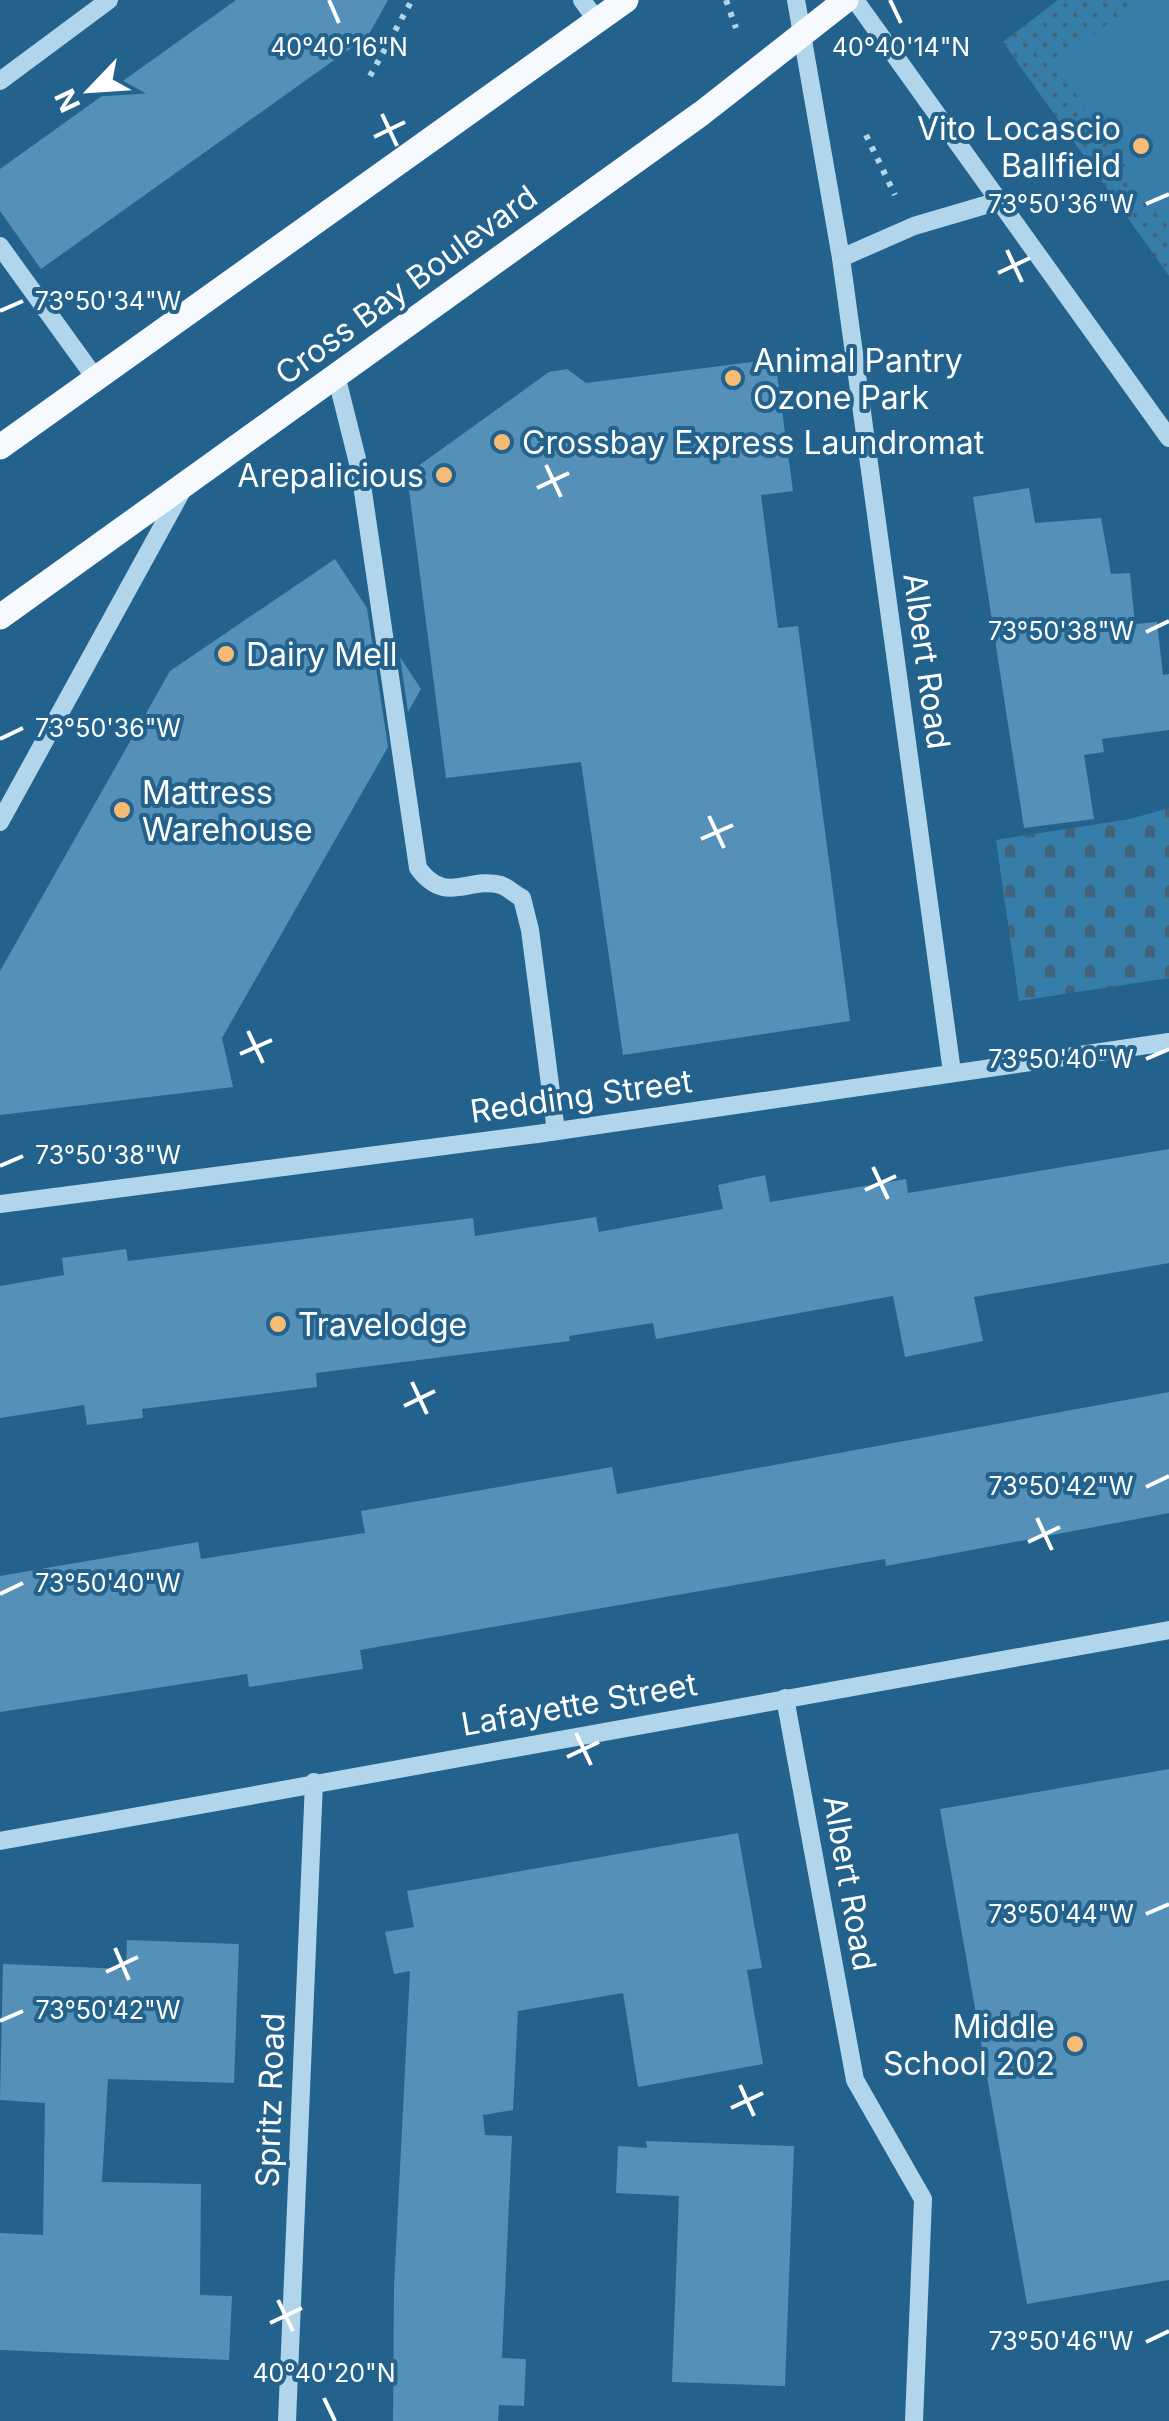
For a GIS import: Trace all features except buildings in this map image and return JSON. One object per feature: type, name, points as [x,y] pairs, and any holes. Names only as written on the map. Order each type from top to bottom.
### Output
[{"type":"main road","points":[[0,448],[589,10],[626,0]]},
{"type":"main road","name":"Cross Bay Boulevard","points":[[0,617],[702,113],[846,0]]},
{"type":"street","points":[[0,82],[109,0]]},
{"type":"street","name":"Albert Road","points":[[796,0],[841,258],[952,1072]]},
{"type":"street","points":[[854,0],[1169,438]]},
{"type":"street","points":[[841,258],[914,226],[999,201]]},
{"type":"street","points":[[0,246],[96,379]]},
{"type":"street","points":[[336,376],[360,472],[418,868],[428,883],[452,889],[500,885],[522,898],[530,930],[556,1131]]},
{"type":"street","points":[[0,822],[186,483]]},
{"type":"street","name":"Redding Street","points":[[0,1204],[556,1131],[1169,1042]]},
{"type":"street","name":"Lafayette Street","points":[[0,1841],[1169,1630]]},
{"type":"street","name":"Albert Road","points":[[785,1698],[856,2080],[923,2199],[914,2421]]},
{"type":"street","name":"Spritz Road","points":[[286,2421],[314,1782]]},
{"type":"path","points":[[370,76],[412,0]]},
{"type":"path","points":[[726,0],[736,28]]},
{"type":"path","points":[[866,135],[898,201]]},
{"type":"green space","points":[[1058,0],[1169,0],[1169,276],[1003,42]]},
{"type":"green space","name":"Vito Locascio Ballfield","points":[[1139,0],[1169,0],[1169,228],[1055,64]]},
{"type":"green space","points":[[1169,808],[1169,978],[1019,1001],[996,840],[1130,819]]},
{"type":"place","name":"Vito Locascio Ballfield","points":[[1141,146]]},
{"type":"place","name":"Animal Pantry Ozone Park","points":[[733,378]]},
{"type":"place","name":"Crossbay Express Laundromat","points":[[502,442]]},
{"type":"place","name":"Arepalicious","points":[[444,475]]},
{"type":"place","name":"Dairy Mell","points":[[226,654]]},
{"type":"place","name":"Mattress Warehouse","points":[[122,810]]},
{"type":"place","name":"Travelodge","points":[[278,1324]]},
{"type":"place","name":"Middle School 202","points":[[1075,2044]]}]
